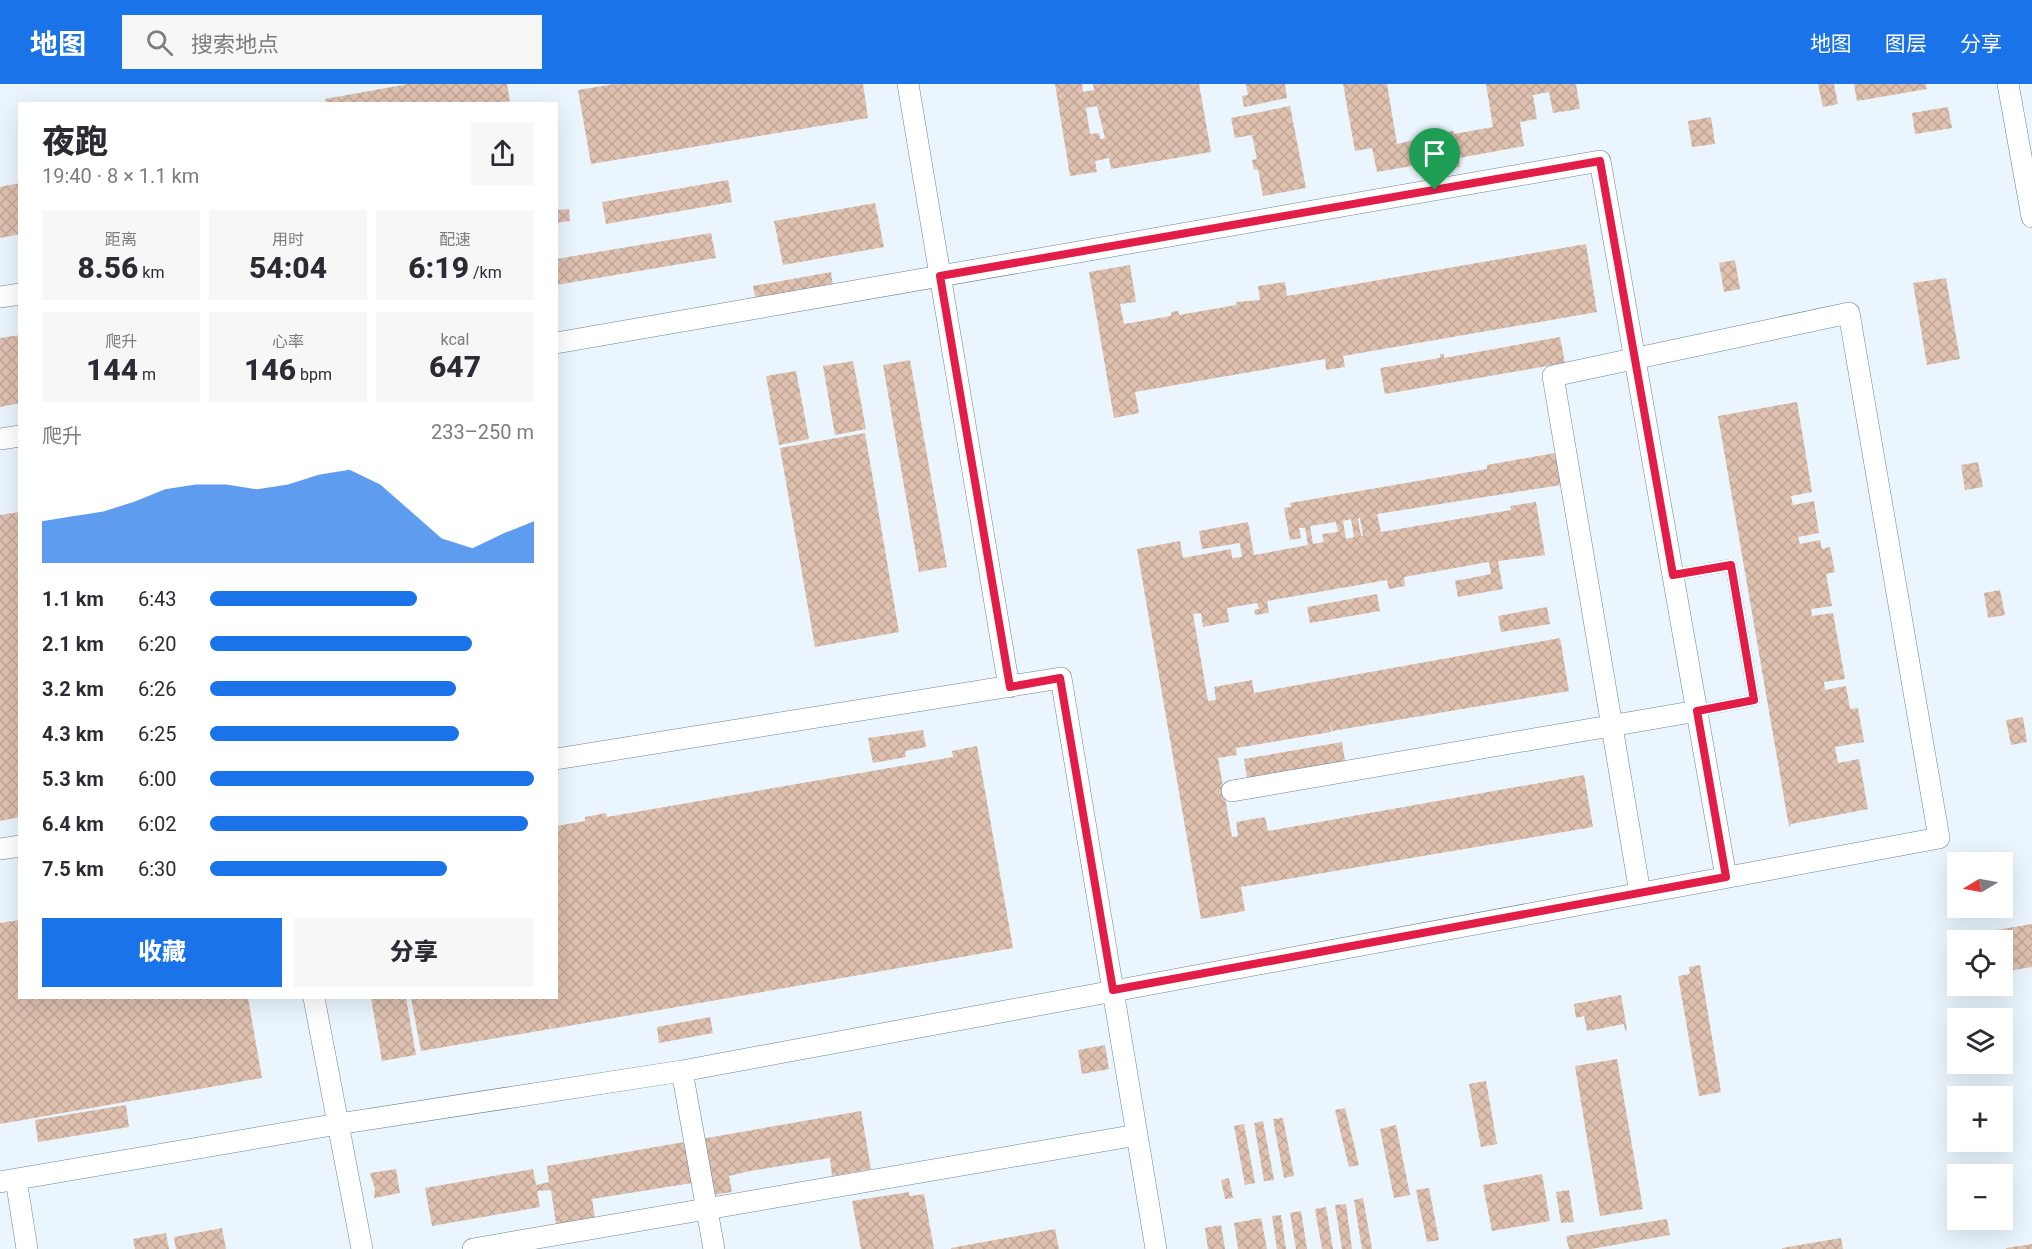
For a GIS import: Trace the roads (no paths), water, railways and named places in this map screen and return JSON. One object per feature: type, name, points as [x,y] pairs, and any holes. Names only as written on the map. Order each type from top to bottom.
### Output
[{"type":"street","points":[[908,84],[1010,687]]},
{"type":"street","points":[[2008,84],[2032,217]]},
{"type":"street","points":[[558,343],[1600,161],[1726,877]]},
{"type":"street","points":[[0,297],[18,294]]},
{"type":"street","points":[[27,1249],[8,1181],[338,1124],[682,1071],[1939,838],[1849,313],[1553,376],[1640,893]]},
{"type":"street","points":[[0,439],[18,436]]},
{"type":"street","points":[[558,759],[1060,678],[1156,1249]]},
{"type":"street","points":[[1232,791],[1697,711]]},
{"type":"street","points":[[0,849],[18,846]]},
{"type":"street","points":[[315,999],[362,1249]]},
{"type":"street","points":[[682,1071],[714,1249]]},
{"type":"street","points":[[473,1249],[1137,1135]]},
{"type":"lane","points":[[1673,575],[1731,565],[1737,599],[1754,700],[1697,711]]}]
